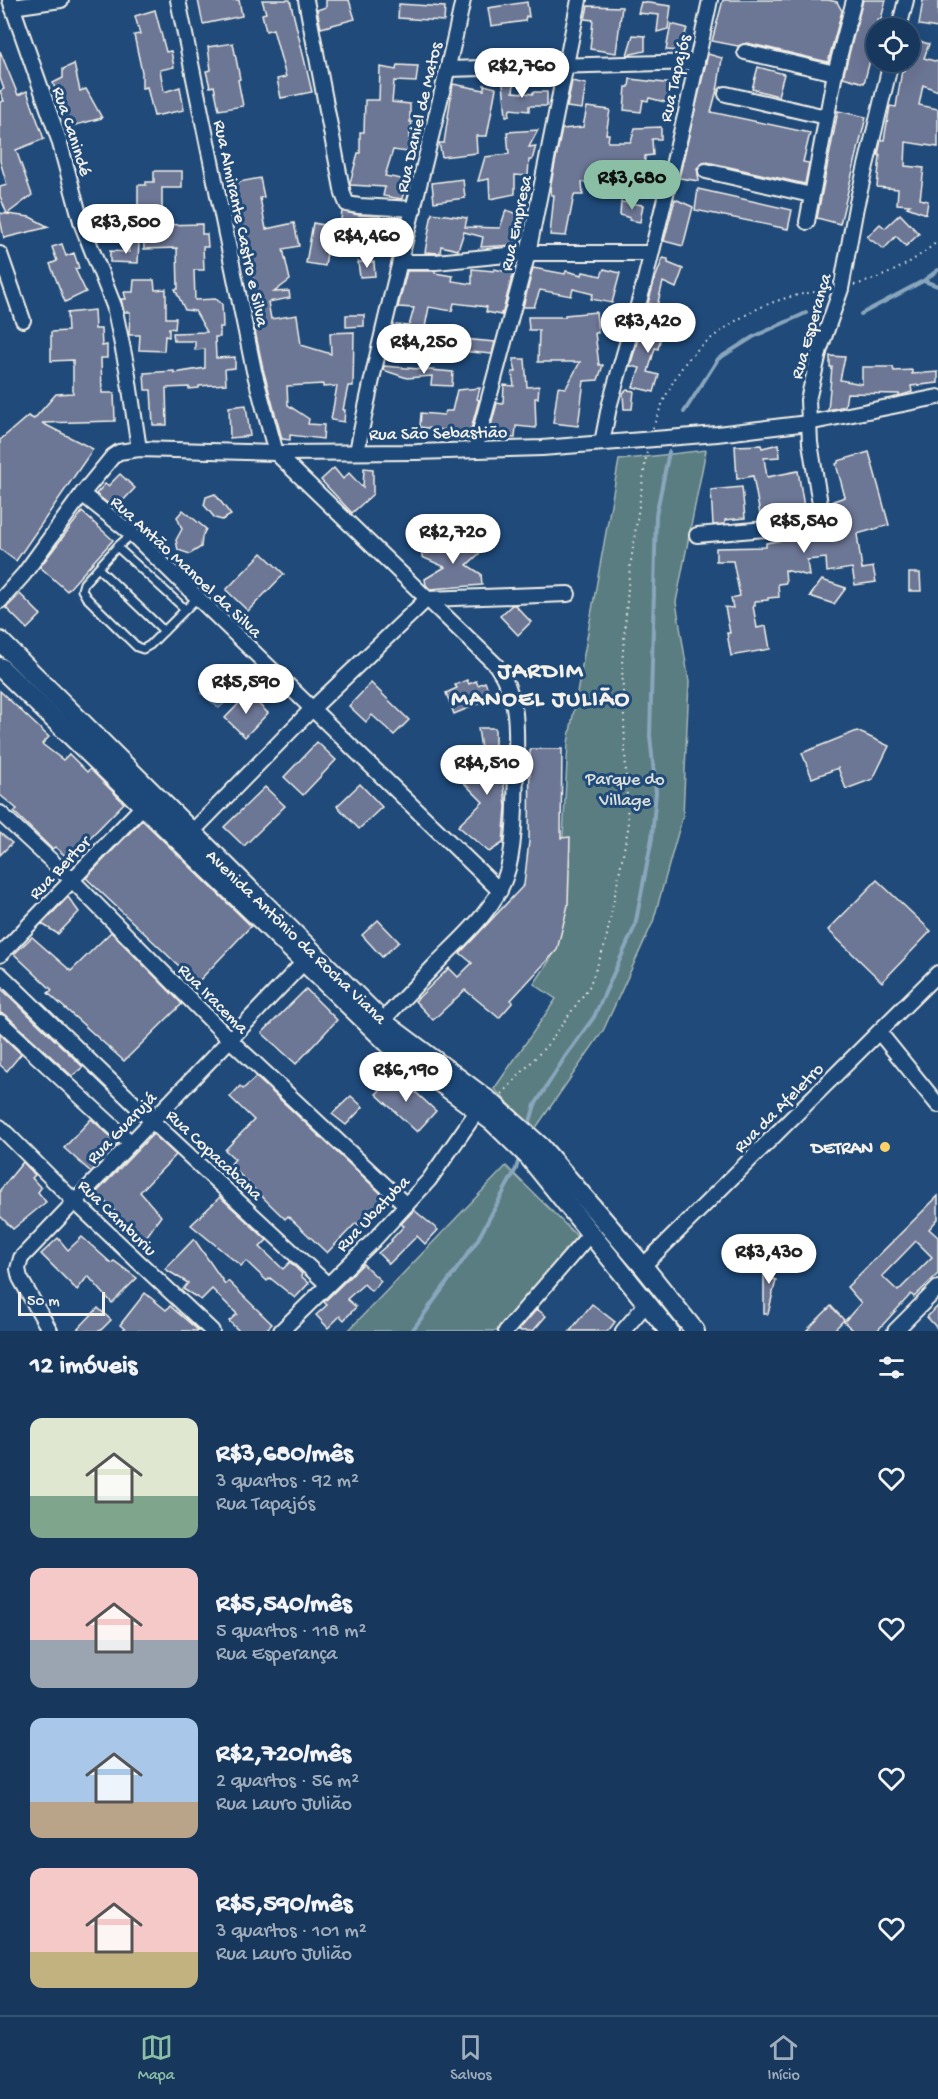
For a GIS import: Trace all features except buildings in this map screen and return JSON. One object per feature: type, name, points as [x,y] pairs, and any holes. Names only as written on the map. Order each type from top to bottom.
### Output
[{"type":"main road","name":"Avenida Antônio da Rocha Viana","points":[[0,641],[382,1021],[492,1112],[535,1152],[643,1266],[695,1331]]},
{"type":"main road","name":"Avenida Antônio da Rocha Viana","points":[[0,667],[392,1047],[492,1112]]},
{"type":"main road","name":"Avenida Antônio da Rocha Viana","points":[[535,1152],[590,1234],[669,1331]]},
{"type":"street","points":[[11,4],[29,6],[61,0]]},
{"type":"street","name":"Rua Almirante Castro e Silva","points":[[178,0],[254,371],[276,453]]},
{"type":"street","points":[[306,0],[343,194],[347,204],[414,209]]},
{"type":"street","name":"Rua Daniel de Matos","points":[[357,452],[399,262],[414,209],[463,0]]},
{"type":"street","name":"Rua Empresa","points":[[475,450],[528,253],[579,0]]},
{"type":"street","name":"Rua Tapajós","points":[[602,443],[609,407],[650,254],[697,62],[710,0]]},
{"type":"street","points":[[902,18],[906,0]]},
{"type":"street","points":[[807,222],[826,117],[851,1]]},
{"type":"street","name":"Rua Canindé","points":[[11,4],[59,140],[82,225],[114,306],[127,369],[139,449]]},
{"type":"street","points":[[745,52],[835,73]]},
{"type":"street","points":[[448,69],[697,62]]},
{"type":"street","name":"Rua Esperança","points":[[698,535],[800,526],[814,520],[819,512],[820,504],[808,423],[808,400],[819,349],[842,289],[856,207],[889,72]]},
{"type":"street","points":[[726,94],[826,117]]},
{"type":"street","points":[[706,171],[811,195]]},
{"type":"street","points":[[399,262],[436,262],[528,253],[650,254]]},
{"type":"street","points":[[0,254],[23,320]]},
{"type":"street","name":"Rua São Sebastião","points":[[0,613],[3,598],[82,494],[113,456],[119,452],[139,449],[276,453],[475,450],[602,443],[717,434],[808,423],[938,397]]},
{"type":"street","points":[[276,453],[496,665],[507,683],[514,703],[516,761],[512,837],[509,866],[500,891],[465,935],[382,1021]]},
{"type":"street","name":"Rua Antão Manoel da Silva","points":[[82,494],[132,534],[500,891]]},
{"type":"street","points":[[192,832],[311,710],[427,599],[568,594]]},
{"type":"street","name":"Rua Bertor","points":[[0,955],[144,805]]},
{"type":"street","name":"Rua Iracema","points":[[0,813],[71,879],[230,1040],[406,1204]]},
{"type":"street","name":"Rua Guarujá","points":[[50,1331],[24,1288],[18,1269],[21,1258],[304,962]]},
{"type":"street","name":"Rua da Afeletro","points":[[643,1266],[938,973]]},
{"type":"street","name":"Rua Copacabana","points":[[0,974],[327,1284]]},
{"type":"street","points":[[0,1023],[131,1143]]},
{"type":"street","points":[[879,1032],[938,1105]]},
{"type":"street","name":"Rua Ubatuba","points":[[281,1331],[374,1240],[492,1112]]},
{"type":"street","name":"Rua Camburiu","points":[[0,1127],[75,1202],[212,1331]]},
{"type":"street","points":[[506,1331],[590,1234]]},
{"type":"street","points":[[895,1331],[938,1288]]},
{"type":"street","points":[[623,1331],[647,1303]]},
{"type":"lane","points":[[132,534],[84,583],[83,593],[137,647],[146,648],[197,598]]},
{"type":"lane","points":[[117,547],[185,609]]},
{"type":"lane","points":[[98,568],[164,631]]},
{"type":"path","points":[[492,1112],[548,1044],[589,987],[605,945],[628,829],[622,664],[629,575],[649,438],[673,382],[687,360],[713,336],[751,310],[805,293],[842,289],[877,279],[900,269],[938,242]]},
{"type":"green space","name":"Parque do Village","points":[[706,450],[676,602],[689,682],[683,815],[653,922],[603,1031],[535,1129],[494,1089],[556,999],[534,984],[557,949],[568,743],[619,460]]},
{"type":"green space","points":[[506,1166],[580,1239],[499,1331],[348,1331]]},
{"type":"water","points":[[226,672],[240,689],[219,708],[201,693]]},
{"type":"waterway","points":[[861,314],[923,281],[938,270]]},
{"type":"waterway","points":[[924,281],[938,286]]},
{"type":"waterway","points":[[684,412],[718,359],[753,337],[806,313]]},
{"type":"waterway","points":[[528,1128],[535,1105],[565,1057],[594,1017],[635,926],[652,838],[656,792],[650,736],[656,515],[669,452]]},
{"type":"waterway","points":[[412,1331],[477,1241],[516,1169],[520,1155]]},
{"type":"place","name":"DETRAN","points":[[885,1147]]},
{"type":"district","name":"JARDIM MANOEL JULIÃO","points":[[541,683]]}]
